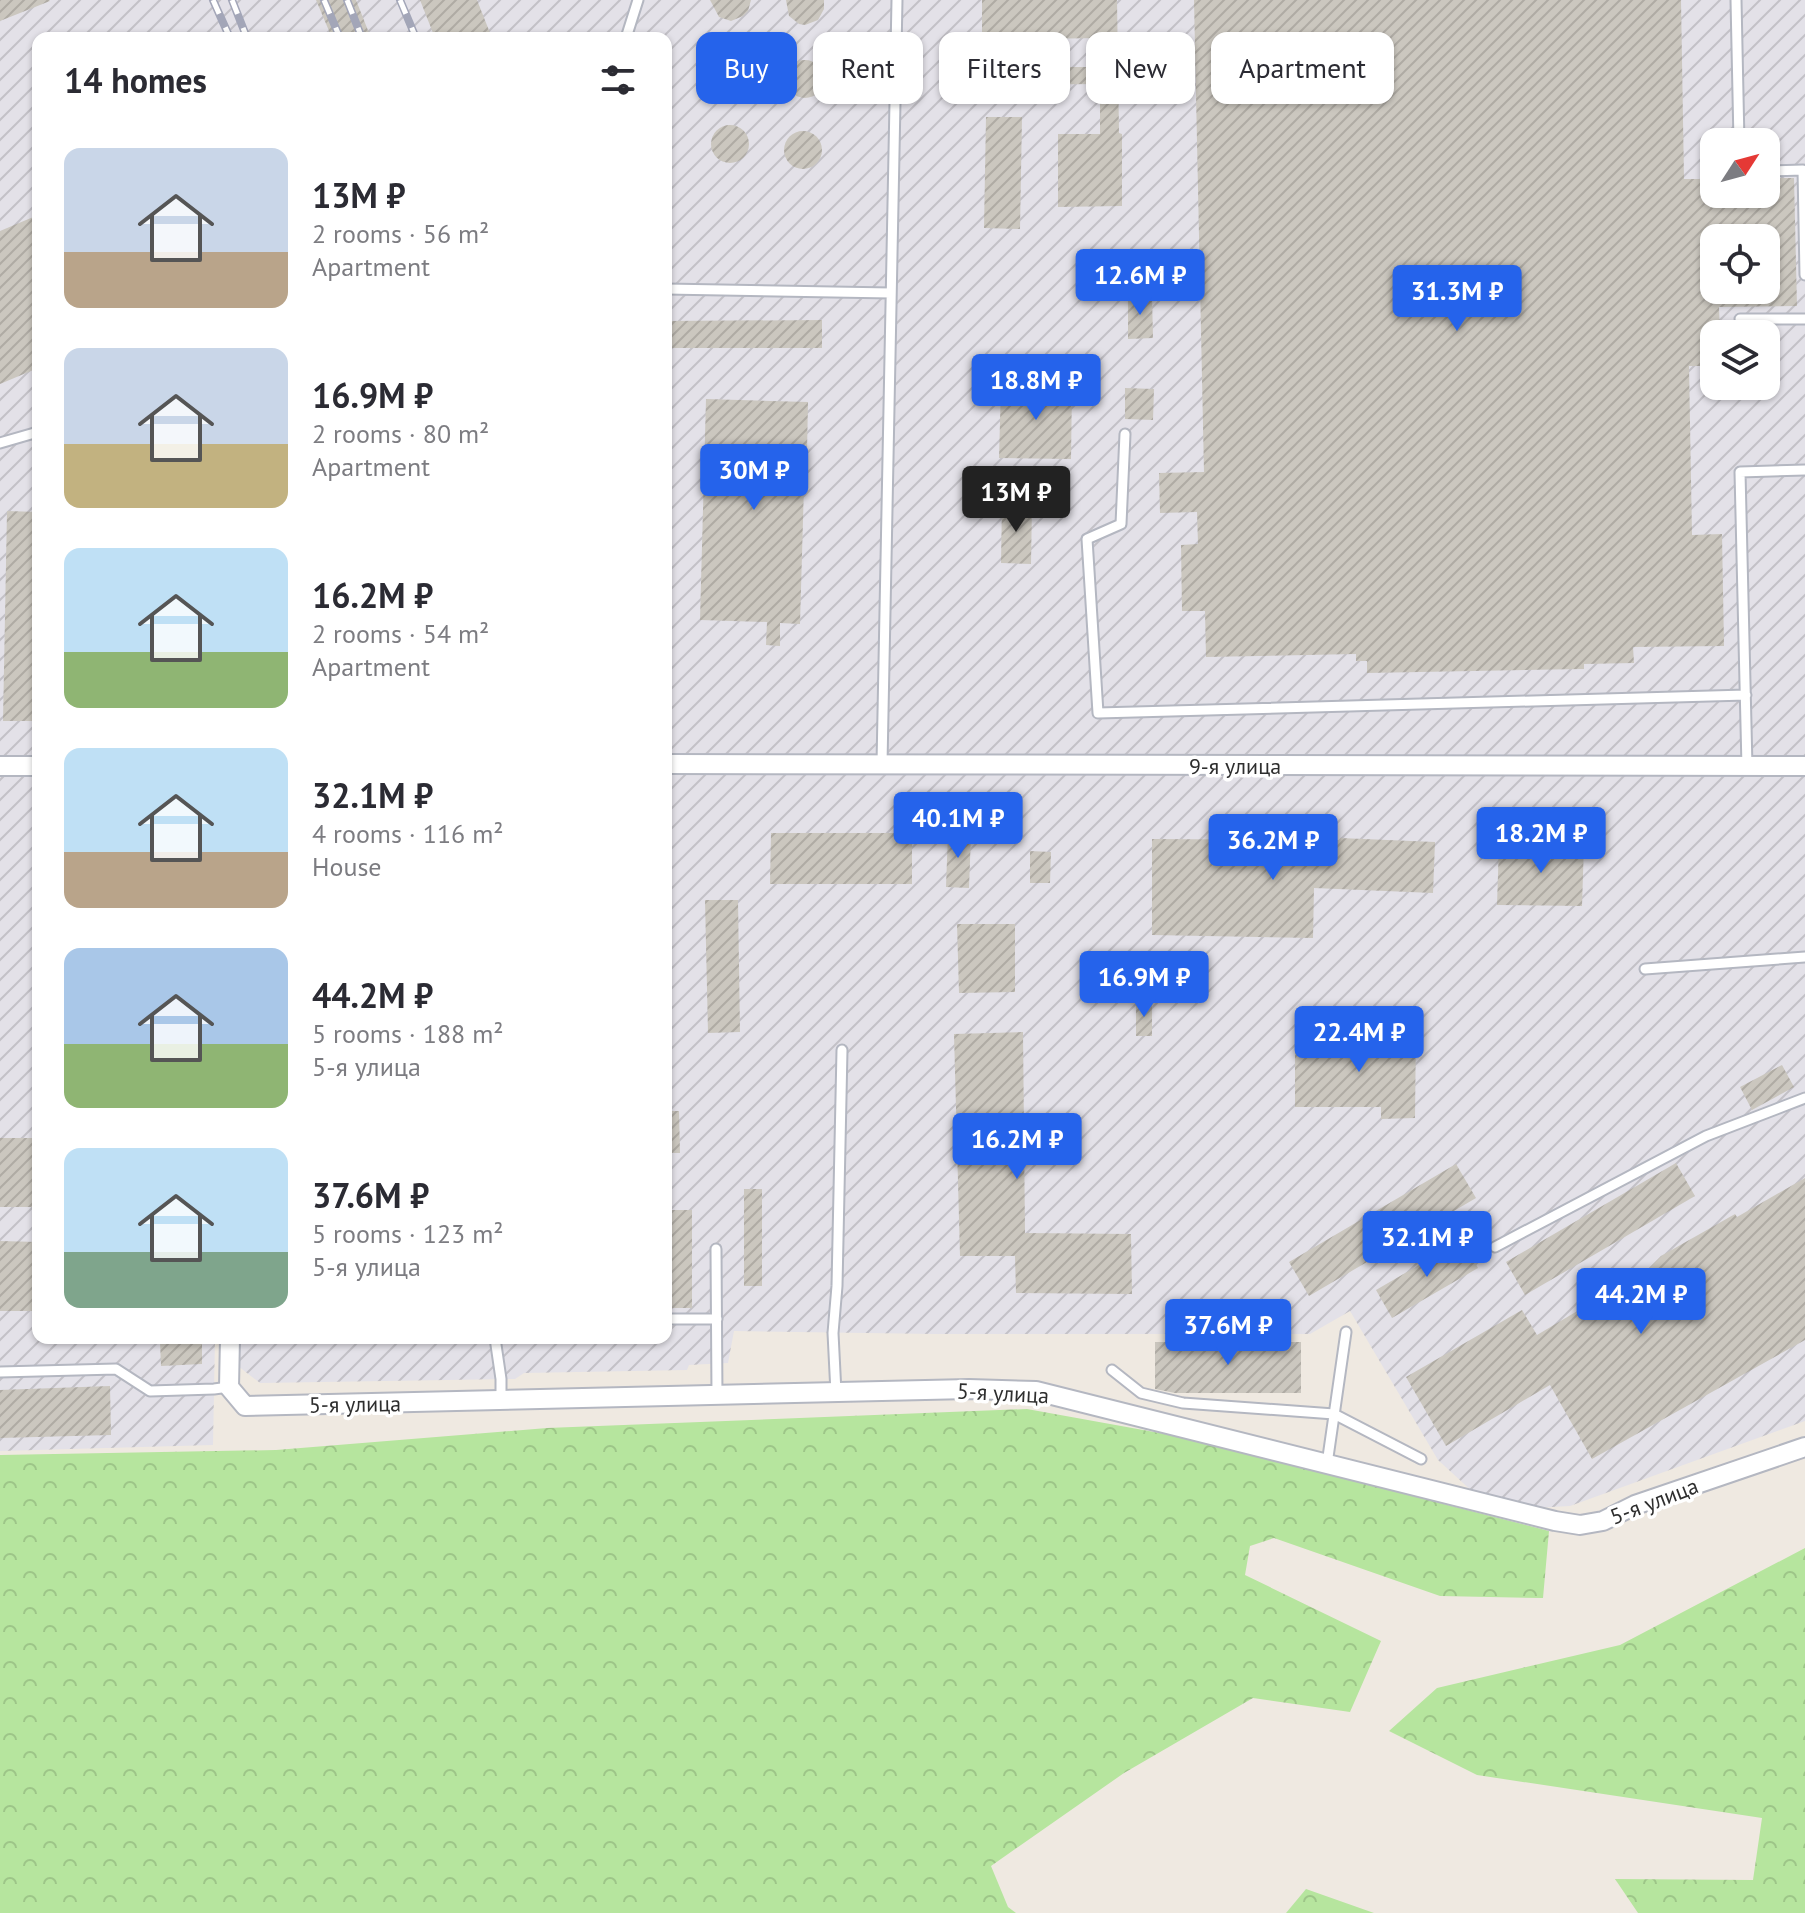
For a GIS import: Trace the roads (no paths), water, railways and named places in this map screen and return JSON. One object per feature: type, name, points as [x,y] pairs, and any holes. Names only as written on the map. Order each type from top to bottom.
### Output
[{"type":"street","name":"9-я улица","points":[[672,764],[1805,766]]},
{"type":"street","points":[[0,766],[32,766]]},
{"type":"street","points":[[229,1387],[230,1344]]},
{"type":"street","name":"5-я улица","points":[[229,1387],[245,1406],[969,1389],[1036,1391],[1580,1525],[1603,1521],[1635,1505],[1805,1447]]},
{"type":"lane","points":[[628,32],[638,0]]},
{"type":"lane","points":[[882,766],[897,0]]},
{"type":"lane","points":[[1736,0],[1739,128]]},
{"type":"lane","points":[[1780,171],[1803,170],[1805,275]]},
{"type":"lane","points":[[672,289],[891,293]]},
{"type":"lane","points":[[1740,319],[1805,319]]},
{"type":"lane","points":[[0,443],[32,434]]},
{"type":"lane","points":[[1125,434],[1121,524],[1087,539],[1098,713],[1746,695]]},
{"type":"lane","points":[[1747,767],[1740,472],[1805,470]]},
{"type":"lane","points":[[1645,969],[1805,957]]},
{"type":"lane","points":[[836,1393],[833,1333],[837,1286],[842,1050]]},
{"type":"lane","points":[[1495,1247],[1706,1136],[1805,1098]]},
{"type":"lane","points":[[716,1249],[717,1396]]},
{"type":"lane","points":[[672,1319],[717,1319]]},
{"type":"lane","points":[[1327,1464],[1346,1332]]},
{"type":"lane","points":[[496,1344],[501,1400]]},
{"type":"lane","points":[[0,1372],[116,1369],[150,1391],[229,1387]]},
{"type":"lane","points":[[1112,1370],[1141,1393],[1183,1403],[1334,1414],[1421,1459]]},
{"type":"railway","points":[[213,0],[227,32]]},
{"type":"railway","points":[[232,0],[245,32]]},
{"type":"railway","points":[[324,0],[337,32]]},
{"type":"railway","points":[[347,0],[360,32]]},
{"type":"railway","points":[[400,0],[413,32]]}]
